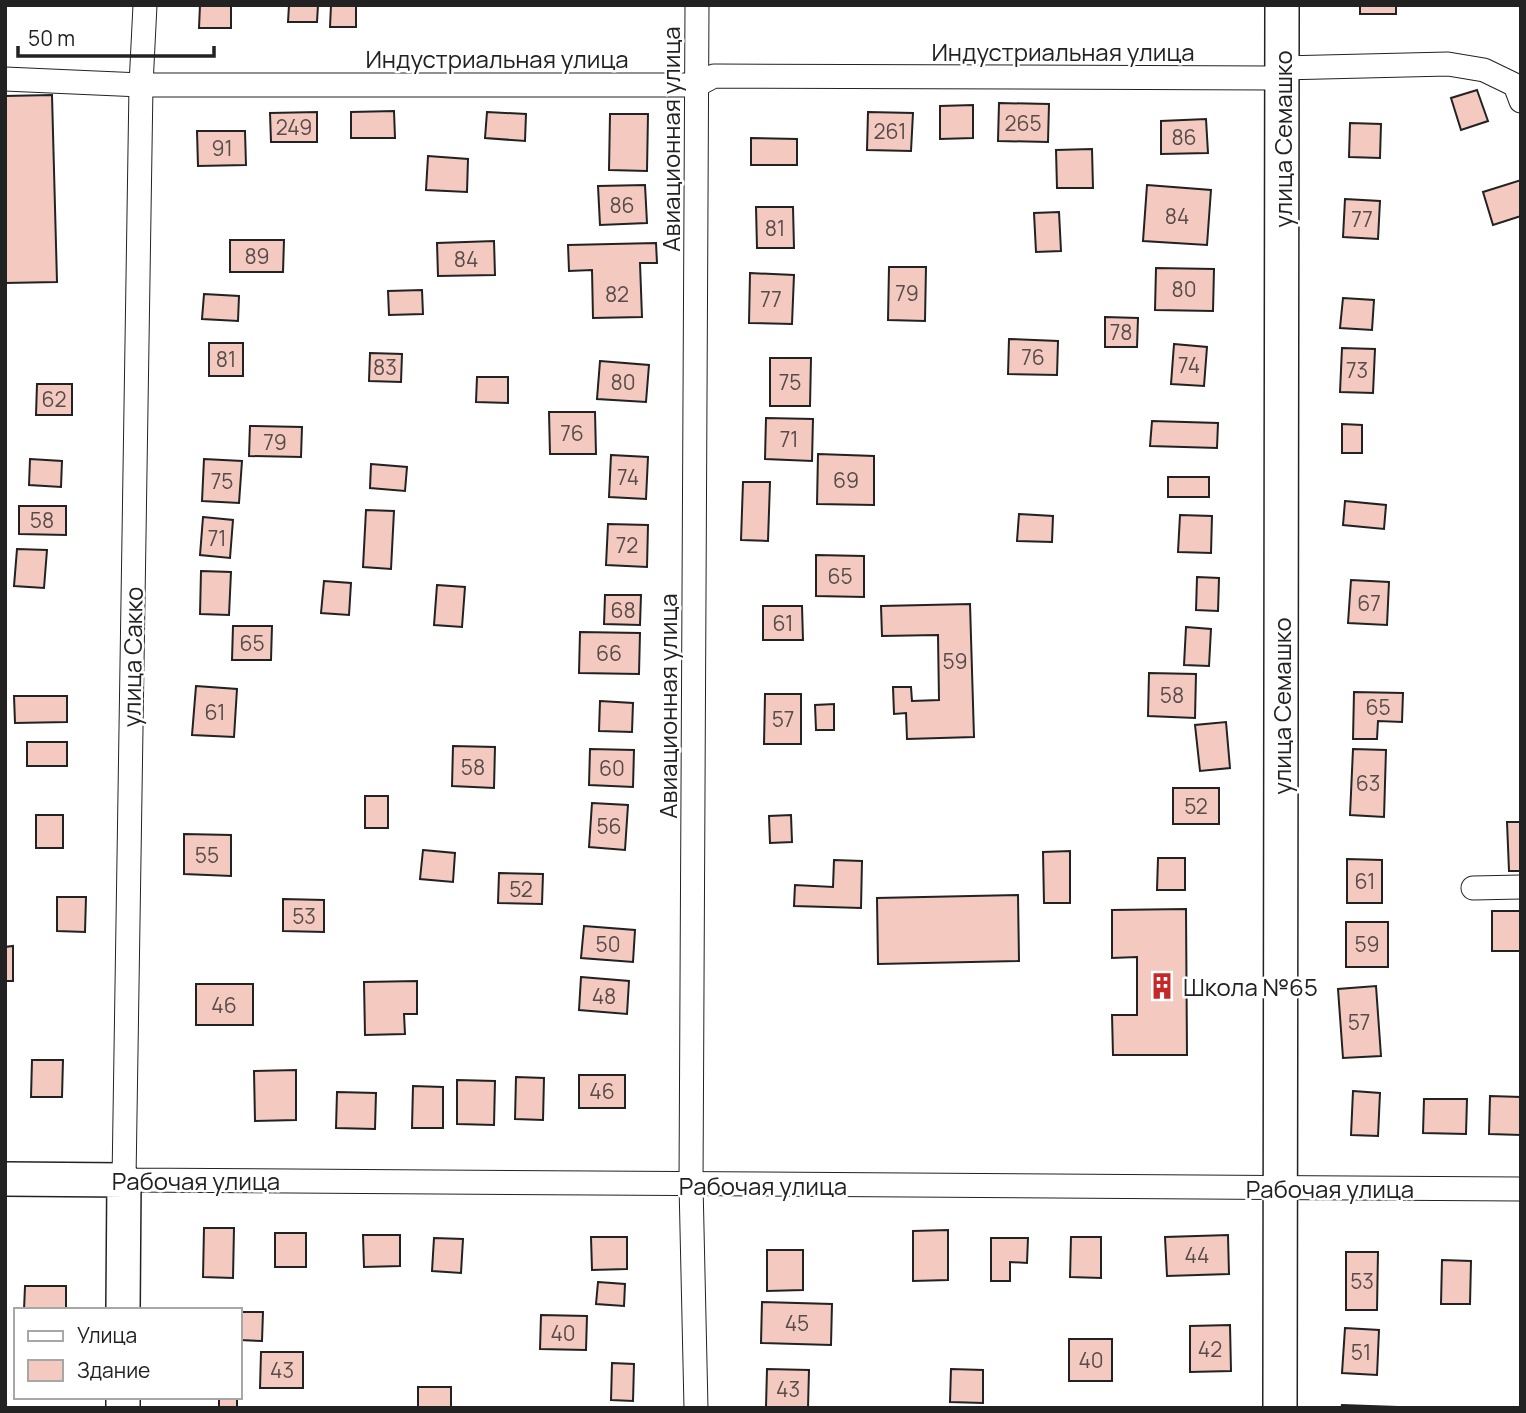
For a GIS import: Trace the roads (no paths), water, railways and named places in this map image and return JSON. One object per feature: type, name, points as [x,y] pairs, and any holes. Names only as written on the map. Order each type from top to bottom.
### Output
[{"type":"main road","name":"улица Семашко","points":[[1280,1408],[1282,5]]},
{"type":"main road","name":"Рабочая улица","points":[[5,1179],[124,1180]]},
{"type":"main road","name":"улица Сакко","points":[[123,1308],[124,1180]]},
{"type":"street","name":"улица Сакко","points":[[124,1180],[141,85],[145,5]]},
{"type":"street","name":"Авиационная улица","points":[[696,1408],[691,1184],[697,5]]},
{"type":"street","name":"Индустриальная улица","points":[[5,79],[141,85],[697,85],[714,76],[1282,73],[1448,64],[1484,70],[1515,85],[1521,101]]},
{"type":"street","points":[[1473,888],[1521,887]]},
{"type":"street","name":"Рабочая улица","points":[[124,1180],[1521,1189]]},
{"type":"place","name":"Школа №65","points":[[1162,986]]}]
